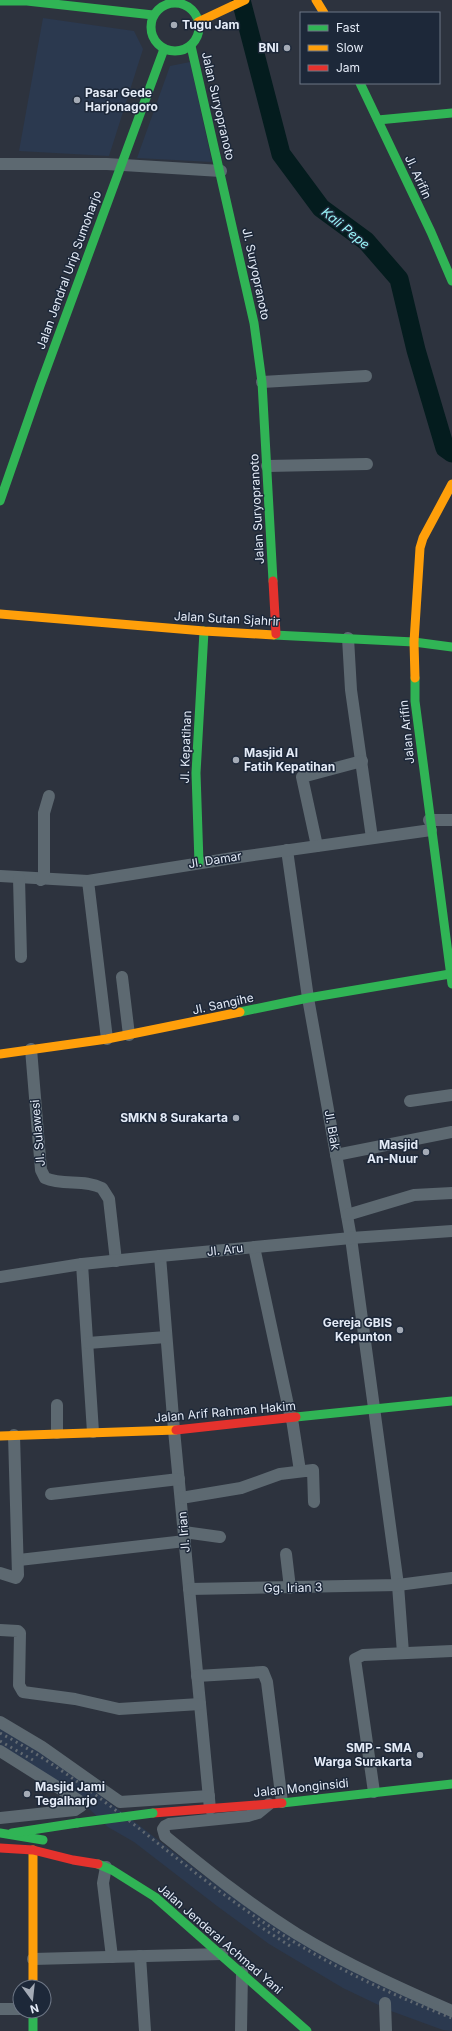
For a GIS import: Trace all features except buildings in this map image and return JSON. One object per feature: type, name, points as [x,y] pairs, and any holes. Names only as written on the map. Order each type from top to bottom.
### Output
[{"type":"main road","points":[[0,0],[27,1],[153,15]]},
{"type":"main road","points":[[316,0],[323,12]]},
{"type":"main road","points":[[197,18],[241,2]]},
{"type":"main road","points":[[171,3],[185,5],[197,18],[198,35],[191,46],[178,51],[164,49],[153,38],[150,31],[153,15],[158,10],[171,3]]},
{"type":"main road","points":[[197,18],[214,4]]},
{"type":"main road","name":"Jalan Suryopranoto","points":[[191,46],[221,171]]},
{"type":"main road","name":"Jalan Jendral Urip Sumoharjo","points":[[0,501],[40,386],[164,49]]},
{"type":"main road","name":"Jl. Arifin","points":[[360,84],[452,281]]},
{"type":"main road","points":[[378,120],[452,113]]},
{"type":"main road","name":"Jl. Suryopranoto","points":[[221,171],[254,324],[262,382]]},
{"type":"main road","name":"Jalan Suryopranoto","points":[[262,382],[276,634]]},
{"type":"main road","name":"Jalan Arifin","points":[[451,979],[447,919],[430,825],[415,701],[414,642],[420,548],[423,538],[452,484]]},
{"type":"main road","name":"Jalan Sutan Sjahrir","points":[[0,614],[204,631],[414,642],[452,647]]},
{"type":"main road","name":"Jl. Kepatihan","points":[[199,863],[196,773],[204,631]]},
{"type":"main road","name":"Jl. Sangihe","points":[[0,1054],[130,1035],[308,998],[451,979]]},
{"type":"main road","name":"Jalan Arif Rahman Hakim","points":[[0,1436],[174,1430],[374,1411],[452,1401]]},
{"type":"main road","name":"Jalan Monginsidi","points":[[4,1833],[153,1813],[269,1804],[452,1784]]},
{"type":"main road","points":[[0,1848],[4,1833],[54,1843]]},
{"type":"main road","name":"Jalan Jenderal Achmad Yani","points":[[0,1848],[33,1850],[73,1860],[92,1862]]},
{"type":"main road","points":[[33,1850],[33,1979]]},
{"type":"main road","name":"Jalan Jenderal Achmad Yani","points":[[72,1850],[92,1862],[106,1867],[155,1897],[223,1954],[307,2031]]},
{"type":"main road","points":[[33,2031],[34,2019]]},
{"type":"street","points":[[0,164],[121,165],[221,171]]},
{"type":"street","points":[[262,382],[366,376]]},
{"type":"street","points":[[267,466],[367,464]]},
{"type":"street","points":[[348,638],[351,690],[372,838]]},
{"type":"street","points":[[317,846],[302,777],[362,761]]},
{"type":"street","points":[[41,880],[44,875],[44,811],[49,796]]},
{"type":"street","name":"Jl. Damar","points":[[0,876],[41,880],[88,881],[372,838],[452,820]]},
{"type":"street","name":"Jl. Biak","points":[[287,850],[308,998],[351,1238],[398,1585],[403,1653]]},
{"type":"street","points":[[19,878],[21,957]]},
{"type":"street","points":[[88,881],[107,1039]]},
{"type":"street","points":[[122,977],[130,1035]]},
{"type":"street","name":"Jl. Sulawesi","points":[[31,1049],[41,1170],[45,1178],[52,1181],[83,1182],[102,1188],[109,1199],[116,1261]]},
{"type":"street","points":[[410,1101],[452,1095]]},
{"type":"street","points":[[336,1155],[452,1132]]},
{"type":"street","points":[[347,1215],[414,1195],[452,1193]]},
{"type":"street","name":"Jl. Aru","points":[[0,1277],[82,1264],[160,1256],[351,1238],[452,1231]]},
{"type":"street","points":[[254,1247],[291,1419],[300,1471]]},
{"type":"street","name":"Jl. Irian","points":[[160,1256],[174,1430],[210,1809]]},
{"type":"street","points":[[82,1264],[93,1432]]},
{"type":"street","points":[[88,1343],[166,1337]]},
{"type":"street","points":[[57,1405],[57,1433]]},
{"type":"street","points":[[0,1573],[17,1578],[19,1560],[14,1435]]},
{"type":"street","points":[[181,1498],[241,1488],[275,1475],[300,1471],[314,1471],[314,1502]]},
{"type":"street","points":[[51,1494],[179,1479]]},
{"type":"street","points":[[19,1560],[184,1537],[220,1537]]},
{"type":"street","points":[[286,1554],[290,1588]]},
{"type":"street","name":"Gg. Irian 3","points":[[189,1589],[398,1585],[452,1578]]},
{"type":"street","points":[[0,1630],[19,1632],[19,1685],[20,1689],[27,1693],[75,1699],[119,1709],[200,1704]]},
{"type":"street","points":[[374,1792],[355,1659],[358,1656],[363,1655],[452,1651]]},
{"type":"street","points":[[197,1676],[263,1672],[267,1682],[282,1802]]},
{"type":"street","points":[[0,1722],[42,1747],[120,1802],[209,1796]]},
{"type":"street","points":[[0,1751],[78,1800],[81,1806],[75,1810],[0,1818]]},
{"type":"street","points":[[269,1804],[258,1813],[248,1816],[169,1824],[165,1826],[163,1832],[165,1836],[202,1866],[298,1935],[393,1986],[452,2010]]},
{"type":"street","points":[[106,1867],[103,1883],[112,1957]]},
{"type":"street","points":[[33,1959],[223,1954]]},
{"type":"street","points":[[140,1956],[145,2031]]},
{"type":"street","points":[[241,2031],[242,1972]]},
{"type":"street","points":[[385,2003],[386,2031]]},
{"type":"street","points":[[0,2009],[12,2009]]},
{"type":"shaded area","name":"Pasar Gede Harjonagoro","points":[[43,18],[134,31],[143,49],[109,156],[19,151]]},
{"type":"shaded area","name":"Pasar Gede Harjonagoro","points":[[190,62],[212,162],[137,158],[170,66]]},
{"type":"shaded area","points":[[0,1728],[57,1762],[206,1877],[258,1912],[452,2013],[452,2031],[443,2030],[391,2011],[343,1988],[269,1944],[134,1842],[108,1827],[85,1805],[0,1748]]},
{"type":"waterway","name":"Kali Pepe","points":[[241,0],[281,154],[321,208],[366,241],[399,279],[416,350],[445,448],[452,453]]},
{"type":"railway","points":[[0,1733],[70,1776],[232,1901],[310,1952],[379,1988],[452,2018]]},
{"type":"railway","points":[[0,1741],[33,1760]]},
{"type":"railway","points":[[253,1922],[290,1946]]},
{"type":"traffic: fast","points":[[0,1],[27,1],[153,15]]},
{"type":"traffic: fast","points":[[170,3],[180,3],[192,10],[199,22],[199,27],[199,32],[192,44],[180,51],[170,51],[162,47],[155,40],[151,32],[151,22],[155,14],[162,7],[170,3]]},
{"type":"traffic: fast","points":[[191,46],[254,323],[262,382],[273,581]]},
{"type":"traffic: fast","points":[[0,501],[40,386],[164,49]]},
{"type":"traffic: fast","points":[[360,84],[431,232],[452,281]]},
{"type":"traffic: fast","points":[[378,120],[452,113]]},
{"type":"traffic: fast","points":[[199,863],[196,773],[204,631]]},
{"type":"traffic: fast","points":[[274,635],[414,642],[452,647]]},
{"type":"traffic: fast","points":[[415,678],[415,701],[452,984]]},
{"type":"traffic: fast","points":[[240,1012],[308,998],[450,974]]},
{"type":"traffic: fast","points":[[296,1417],[452,1401]]},
{"type":"traffic: fast","points":[[282,1803],[452,1784]]},
{"type":"traffic: fast","points":[[77,1823],[153,1813]]},
{"type":"traffic: fast","points":[[12,1833],[77,1823]]},
{"type":"traffic: fast","points":[[0,1833],[43,1840]]},
{"type":"traffic: fast","points":[[98,1864],[112,1870],[155,1897],[307,2031]]},
{"type":"traffic: fast","points":[[33,2019],[33,2031]]},
{"type":"traffic: slow","points":[[198,22],[245,0]]},
{"type":"traffic: slow","points":[[316,0],[323,12]]},
{"type":"traffic: slow","points":[[415,678],[414,642],[420,548],[423,538],[452,484]]},
{"type":"traffic: slow","points":[[0,614],[204,631],[274,635]]},
{"type":"traffic: slow","points":[[0,1054],[107,1039],[240,1012]]},
{"type":"traffic: slow","points":[[0,1436],[176,1430]]},
{"type":"traffic: slow","points":[[33,1850],[33,1979]]},
{"type":"traffic: jam","points":[[273,581],[276,634]]},
{"type":"traffic: jam","points":[[176,1430],[296,1417]]},
{"type":"traffic: jam","points":[[153,1813],[282,1803]]},
{"type":"traffic: jam","points":[[0,1848],[33,1850],[73,1860],[98,1864]]},
{"type":"place","name":"Tugu Jam","points":[[174,25]]},
{"type":"place","name":"BNI","points":[[287,48]]},
{"type":"place","name":"Pasar Gede Harjonagoro","points":[[77,100]]},
{"type":"place","name":"Masjid Al Fatih Kepatihan","points":[[236,760]]},
{"type":"place","name":"SMKN 8 Surakarta","points":[[236,1118]]},
{"type":"place","name":"Masjid An-Nuur","points":[[426,1152]]},
{"type":"place","name":"Gereja GBIS Kepunton","points":[[400,1330]]},
{"type":"place","name":"SMP - SMA Warga Surakarta","points":[[420,1755]]},
{"type":"place","name":"Masjid Jami Tegalharjo","points":[[27,1794]]}]
